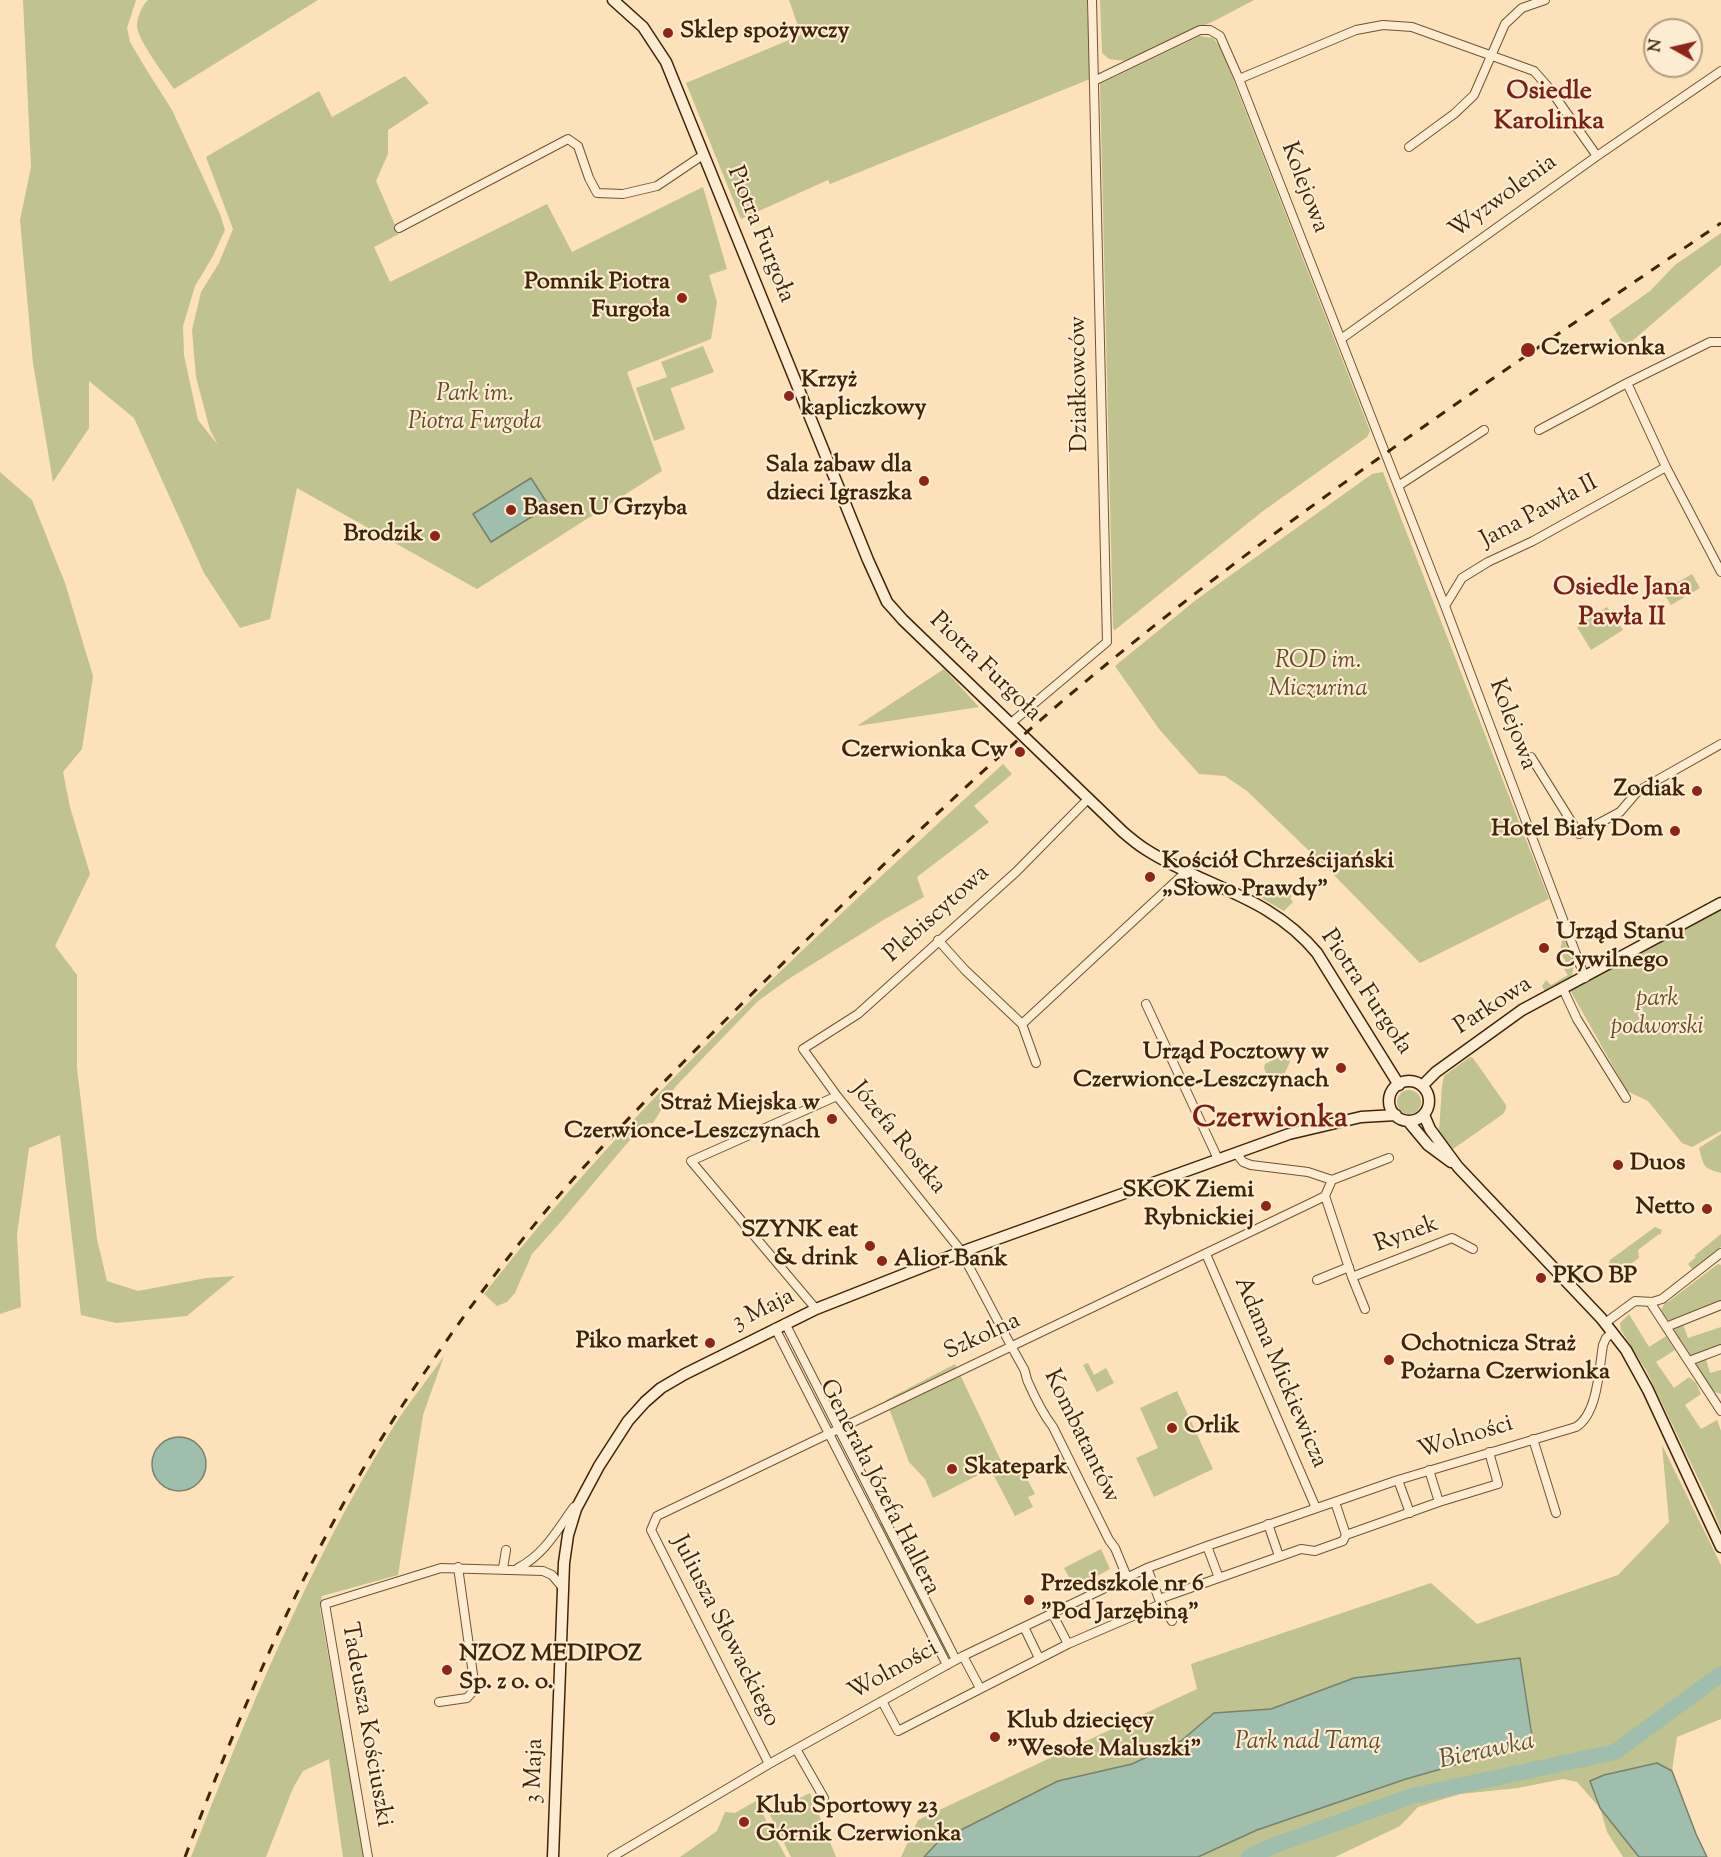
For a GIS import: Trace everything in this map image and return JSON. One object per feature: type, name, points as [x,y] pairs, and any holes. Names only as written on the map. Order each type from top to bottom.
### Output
[{"type":"main road","name":"Piotra Furgoła","points":[[614,0],[643,27],[666,62],[879,588],[887,602],[1123,832],[1145,849],[1281,917],[1304,938],[1317,953],[1399,1084]]},
{"type":"main road","name":"Parkowa","points":[[1422,1086],[1436,1072],[1502,1023],[1721,903]]},
{"type":"main road","points":[[1408,1121],[1424,1115],[1429,1100],[1422,1086],[1411,1082],[1399,1084],[1394,1089],[1390,1098],[1391,1108],[1396,1115],[1408,1121],[1431,1148],[1458,1167]]},
{"type":"main road","name":"3 Maja","points":[[1361,1117],[1390,1098]]},
{"type":"main road","name":"3 Maja","points":[[553,1857],[563,1588],[567,1542],[572,1520],[582,1496],[628,1421],[652,1395],[671,1382],[780,1325],[961,1252],[1289,1134],[1361,1117],[1396,1115]]},
{"type":"main road","points":[[1424,1115],[1428,1127],[1458,1167],[1613,1332],[1642,1377],[1721,1547]]},
{"type":"street","name":"Działkowców","points":[[1011,723],[1107,642],[1092,0]]},
{"type":"street","points":[[1409,147],[1454,114],[1473,95],[1505,24],[1522,8],[1545,0]]},
{"type":"street","points":[[1239,79],[1356,30],[1383,25],[1412,27],[1534,71],[1549,88],[1597,156]]},
{"type":"street","name":"Kolejowa","points":[[1094,81],[1200,30],[1210,30],[1220,36],[1239,79],[1445,606],[1585,978]]},
{"type":"street","name":"Wyzwolenia","points":[[1341,339],[1597,156],[1721,71]]},
{"type":"street","name":"Piotra Furgoła","points":[[399,228],[568,139],[578,146],[597,193],[622,194],[657,186],[704,155]]},
{"type":"street","points":[[1539,430],[1710,342],[1721,342]]},
{"type":"street","points":[[1627,383],[1665,467],[1721,572]]},
{"type":"street","points":[[1398,486],[1484,430]]},
{"type":"street","name":"Jana Pawła II","points":[[1445,606],[1462,578],[1665,467]]},
{"type":"street","points":[[1531,757],[1579,834],[1620,812],[1638,791],[1721,744]]},
{"type":"street","name":"Plebiscytowa","points":[[803,1049],[858,1014],[1016,872],[1089,798]]},
{"type":"street","points":[[1022,1024],[1186,871]]},
{"type":"street","points":[[938,940],[965,970],[1022,1024],[1036,1063]]},
{"type":"street","points":[[1563,989],[1577,1019],[1626,1098]]},
{"type":"street","points":[[1146,1004],[1218,1159]]},
{"type":"street","name":"Józefa Rostka","points":[[803,1049],[837,1096],[961,1252]]},
{"type":"street","points":[[816,1309],[690,1161],[837,1096]]},
{"type":"street","points":[[1236,1153],[1251,1166],[1308,1172],[1332,1180],[1389,1158]]},
{"type":"street","points":[[1325,1196],[1332,1180]]},
{"type":"street","name":"Rynek","points":[[1325,1196],[1346,1248],[1352,1277],[1365,1309]]},
{"type":"street","name":"Szkolna","points":[[657,1516],[1325,1196]]},
{"type":"street","name":"Rynek","points":[[1352,1277],[1452,1238],[1473,1249]]},
{"type":"street","name":"Kombatantów","points":[[961,1252],[1010,1347],[1025,1371],[1027,1380],[1053,1427],[1104,1531],[1115,1548],[1127,1577]]},
{"type":"street","points":[[1605,1323],[1631,1303],[1640,1300],[1650,1302],[1666,1296],[1721,1253]]},
{"type":"street","name":"Adama Mickiewicza","points":[[1206,1254],[1316,1508]]},
{"type":"street","name":"Rynek","points":[[1317,1280],[1349,1267]]},
{"type":"street","points":[[1650,1302],[1689,1361],[1718,1398],[1721,1411]]},
{"type":"street","points":[[1666,1327],[1721,1305]]},
{"type":"street","name":"Generała Józefa Hallera","points":[[780,1325],[839,1430],[959,1658],[980,1688]]},
{"type":"street","name":"Generała Józefa Hallera","points":[[780,1325],[830,1435],[947,1665]]},
{"type":"street","name":"Wolności","points":[[612,1857],[769,1764],[959,1658],[1127,1577],[1268,1524],[1398,1480],[1576,1427],[1587,1418],[1591,1410],[1603,1345],[1606,1338],[1613,1332]]},
{"type":"street","points":[[1689,1361],[1721,1349]]},
{"type":"street","points":[[1533,1440],[1556,1513]]},
{"type":"street","points":[[882,1701],[898,1731],[1039,1658],[1160,1602],[1279,1556],[1301,1549],[1315,1551],[1343,1541],[1346,1535],[1498,1484],[1489,1452]]},
{"type":"street","points":[[1429,1470],[1439,1502]]},
{"type":"street","points":[[1398,1480],[1410,1513]]},
{"type":"street","points":[[517,1569],[543,1551],[582,1496]]},
{"type":"street","points":[[1335,1502],[1346,1535]]},
{"type":"street","name":"Juliusza Słowackiego","points":[[657,1516],[651,1530],[769,1764]]},
{"type":"street","points":[[1268,1524],[1279,1556]]},
{"type":"street","points":[[1207,1546],[1219,1578]]},
{"type":"street","points":[[503,1568],[506,1550]]},
{"type":"street","points":[[439,1702],[467,1698],[475,1689],[458,1567]]},
{"type":"street","name":"Tadeusza Kościuszki","points":[[368,1857],[325,1604],[441,1568],[503,1568],[546,1572],[563,1588]]},
{"type":"street","points":[[1147,1569],[1160,1602],[1172,1621]]},
{"type":"street","points":[[1052,1613],[1068,1644]]},
{"type":"street","points":[[1024,1627],[1039,1658]]},
{"type":"street","points":[[796,1749],[824,1798]]},
{"type":"green space","name":"Park im. Piotra Furgoła","points":[[23,0],[136,0],[127,28],[130,42],[172,110],[220,214],[225,230],[195,286],[183,326],[184,355],[198,420],[218,445],[210,430],[196,377],[192,330],[201,292],[219,263],[233,229],[206,157],[319,91],[332,117],[405,76],[429,103],[388,130],[388,154],[376,181],[399,234],[374,247],[390,282],[547,204],[572,252],[703,187],[727,269],[709,275],[717,302],[711,339],[627,372],[662,471],[477,589],[297,488],[270,619],[240,628],[204,573],[134,418],[89,381],[89,428],[53,482],[33,363],[20,220],[31,167]]},
{"type":"green space","points":[[148,0],[318,0],[174,89],[138,32],[139,16]]},
{"type":"green space","points":[[789,0],[1087,0],[1090,79],[830,184],[828,180],[741,219],[686,83],[801,35]]},
{"type":"green space","points":[[1100,0],[1254,0],[1216,20],[1125,61],[1109,59],[1102,53]]},
{"type":"green space","points":[[1200,36],[1213,38],[1221,48],[1370,431],[1367,437],[1263,511],[1115,630],[1113,629],[1100,84]]},
{"type":"green space","points":[[1721,233],[1721,265],[1625,347],[1609,320],[1650,291],[1675,265]]},
{"type":"green space","points":[[703,346],[714,372],[670,387],[685,429],[654,441],[636,388],[667,377],[661,362]]},
{"type":"green space","points":[[0,472],[32,500],[65,583],[93,676],[82,749],[63,772],[70,807],[90,874],[55,946],[77,975],[77,1068],[97,1239],[107,1281],[138,1291],[206,1278],[235,1276],[187,1316],[116,1323],[81,1315],[60,1135],[29,1148],[17,1235],[21,1307],[0,1314]]},
{"type":"green space","name":"ROD im. Miczurina","points":[[1383,472],[1549,899],[1420,963],[1247,791],[1225,776],[1199,774],[1159,729],[1115,666],[1196,600],[1372,474]]},
{"type":"green space","points":[[1692,574],[1700,588],[1671,605],[1662,591]]},
{"type":"green space","points":[[1607,607],[1623,630],[1591,650],[1577,627]]},
{"type":"green space","points":[[944,669],[979,707],[857,726]]},
{"type":"green space","points":[[1003,764],[1012,774],[974,806],[989,822],[917,877],[924,897],[790,978],[758,1001],[676,1086],[653,1123],[640,1128],[532,1254],[515,1293],[507,1302],[497,1306],[484,1294],[542,1222],[604,1152],[732,1018]]},
{"type":"green space","points":[[1268,882],[1284,897],[1289,893],[1292,896],[1290,898],[1293,902],[1284,911],[1258,896],[1257,892],[1261,886],[1264,888]]},
{"type":"green space","name":"park podworski","points":[[1721,907],[1721,1131],[1692,1147],[1682,1143],[1648,1101],[1627,1091],[1570,990]]},
{"type":"green space","points":[[1566,934],[1574,959],[1572,977],[1545,992],[1542,986],[1546,980],[1551,985],[1568,975],[1564,969],[1565,960],[1560,953],[1563,935]]},
{"type":"green space","points":[[1289,1052],[1291,1057],[1286,1070],[1271,1086],[1264,1068],[1265,1064]]},
{"type":"green space","points":[[1470,1057],[1506,1105],[1506,1109],[1503,1114],[1453,1149],[1439,1132],[1442,1086],[1444,1076]]},
{"type":"green space","points":[[1409,1090],[1418,1093],[1421,1102],[1418,1111],[1409,1114],[1400,1111],[1397,1102],[1400,1093]]},
{"type":"green space","points":[[1721,1134],[1721,1173],[1705,1166],[1699,1148]]},
{"type":"green space","points":[[1655,1227],[1662,1230],[1660,1235],[1638,1250],[1639,1258],[1621,1271],[1614,1271],[1609,1264],[1610,1260]]},
{"type":"green space","points":[[1721,1234],[1721,1247],[1693,1270],[1688,1264],[1696,1257],[1694,1256]]},
{"type":"green space","points":[[1718,1264],[1721,1265],[1721,1303],[1671,1321],[1666,1319],[1661,1310],[1666,1301],[1668,1302]]},
{"type":"green space","points":[[1629,1314],[1649,1347],[1666,1336],[1675,1350],[1656,1362],[1674,1388],[1689,1377],[1696,1383],[1701,1394],[1685,1405],[1701,1429],[1717,1420],[1721,1431],[1721,1530],[1646,1370],[1621,1330],[1620,1323]]},
{"type":"green space","points":[[1683,1324],[1688,1338],[1721,1327],[1721,1346],[1691,1355],[1674,1331],[1676,1326]]},
{"type":"green space","points":[[444,1356],[423,1415],[398,1575],[322,1596],[320,1609],[364,1857],[343,1857],[329,1759],[303,1771],[293,1788],[266,1857],[191,1857],[257,1695],[332,1536],[395,1424]]},
{"type":"green space","points":[[1706,1359],[1710,1373],[1721,1370],[1721,1394],[1712,1391],[1697,1366],[1697,1362]]},
{"type":"green space","points":[[1088,1363],[1094,1375],[1106,1368],[1114,1383],[1097,1392],[1083,1365]]},
{"type":"green space","points":[[955,1364],[1002,1463],[933,1498],[925,1479],[909,1462],[886,1400]]},
{"type":"green space","name":"Orlik","points":[[1177,1391],[1213,1469],[1154,1497],[1136,1458],[1158,1448],[1140,1408]]},
{"type":"green space","name":"Park nad Tamą","points":[[1662,1445],[1721,1565],[1721,1719],[1677,1737],[1672,1771],[1657,1763],[1604,1775],[1590,1781],[1600,1808],[1577,1782],[1563,1779],[1518,1788],[1460,1794],[1418,1807],[1400,1826],[1335,1857],[901,1857],[918,1820],[1197,1689],[1191,1664],[1431,1583],[1477,1624],[1618,1575],[1669,1522]]},
{"type":"green space","points":[[1011,1465],[1015,1473],[1022,1469],[1035,1494],[1028,1497],[1033,1507],[1015,1516],[993,1474]]},
{"type":"green space","points":[[883,1522],[949,1654],[948,1655],[879,1524]]},
{"type":"green space","points":[[1101,1549],[1110,1569],[1075,1588],[1064,1568]]},
{"type":"green space","points":[[810,1793],[836,1857],[791,1857],[769,1813]]},
{"type":"green space","name":"Klub Sportowy 23 Górnik Czerwionka","points":[[756,1801],[786,1857],[680,1857],[717,1831],[725,1812],[735,1813]]},
{"type":"green space","points":[[1600,1808],[1639,1857],[1623,1857],[1607,1832]]},
{"type":"water","name":"Basen U Grzyba","points":[[531,478],[549,506],[491,542],[473,514]]},
{"type":"water","points":[[179,1437],[189,1439],[198,1445],[204,1454],[206,1464],[204,1474],[198,1483],[189,1489],[179,1491],[169,1489],[160,1483],[154,1474],[152,1464],[154,1454],[160,1445],[169,1439]]},
{"type":"water","points":[[1520,1658],[1533,1743],[1406,1779],[1257,1830],[1198,1857],[924,1857],[939,1841],[1058,1781],[1132,1764],[1181,1741],[1214,1713],[1271,1709],[1354,1678]]},
{"type":"water","points":[[1657,1763],[1672,1771],[1707,1857],[1639,1857],[1600,1808],[1590,1781],[1604,1775]]},
{"type":"waterway","name":"Bierawka","points":[[1249,1857],[1275,1845],[1412,1796],[1615,1752],[1721,1674]]},
{"type":"railway","points":[[185,1857],[231,1739],[282,1624],[310,1567],[370,1457],[469,1309],[541,1217],[603,1146],[669,1077],[883,865],[960,792],[1079,687],[1234,564],[1394,447],[1721,223]]},
{"type":"place","name":"Sklep spożywczy","points":[[668,33]]},
{"type":"place","name":"Pomnik Piotra Furgoła","points":[[682,298]]},
{"type":"place","name":"Czerwionka","points":[[1528,350]]},
{"type":"place","name":"Krzyż kapliczkowy","points":[[789,396]]},
{"type":"place","name":"Sala zabaw dla dzieci Igraszka","points":[[924,481]]},
{"type":"place","name":"Basen U Grzyba","points":[[511,510]]},
{"type":"place","name":"Brodzik","points":[[435,536]]},
{"type":"place","name":"Czerwionka Cw","points":[[1020,752]]},
{"type":"place","name":"Zodiak","points":[[1697,791]]},
{"type":"place","name":"Hotel Biały Dom","points":[[1675,831]]},
{"type":"place","name":"Kościół Chrześcijański „Słowo Prawdy”","points":[[1150,877]]},
{"type":"place","name":"Urząd Stanu Cywilnego","points":[[1544,948]]},
{"type":"place","name":"Urząd Pocztowy w Czerwionce-Leszczynach","points":[[1341,1068]]},
{"type":"place","name":"Straż Miejska w Czerwionce-Leszczynach","points":[[832,1119]]},
{"type":"place","name":"Duos","points":[[1618,1165]]},
{"type":"place","name":"SKOK Ziemi Rybnickiej","points":[[1266,1206]]},
{"type":"place","name":"Netto","points":[[1707,1209]]},
{"type":"place","name":"SZYNK eat & drink","points":[[870,1246]]},
{"type":"place","name":"Alior Bank","points":[[882,1261]]},
{"type":"place","name":"PKO BP","points":[[1541,1278]]},
{"type":"place","name":"Piko market","points":[[710,1343]]},
{"type":"place","name":"Ochotnicza Straż Pożarna Czerwionka","points":[[1389,1360]]},
{"type":"place","name":"Orlik","points":[[1172,1428]]},
{"type":"place","name":"Skatepark","points":[[952,1469]]},
{"type":"place","name":"Przedszkole nr 6 \"Pod Jarzębiną\"","points":[[1029,1600]]},
{"type":"place","name":"NZOZ MEDIPOZ Sp. z o. o.","points":[[447,1670]]},
{"type":"place","name":"Klub dziecięcy \"Wesołe Maluszki\"","points":[[995,1737]]},
{"type":"place","name":"Klub Sportowy 23 Górnik Czerwionka","points":[[744,1822]]},
{"type":"district","name":"Osiedle Karolinka","points":[[1549,109]]},
{"type":"district","name":"Osiedle Jana Pawła II","points":[[1622,605]]},
{"type":"district","name":"Czerwionka","points":[[1270,1121]]}]
